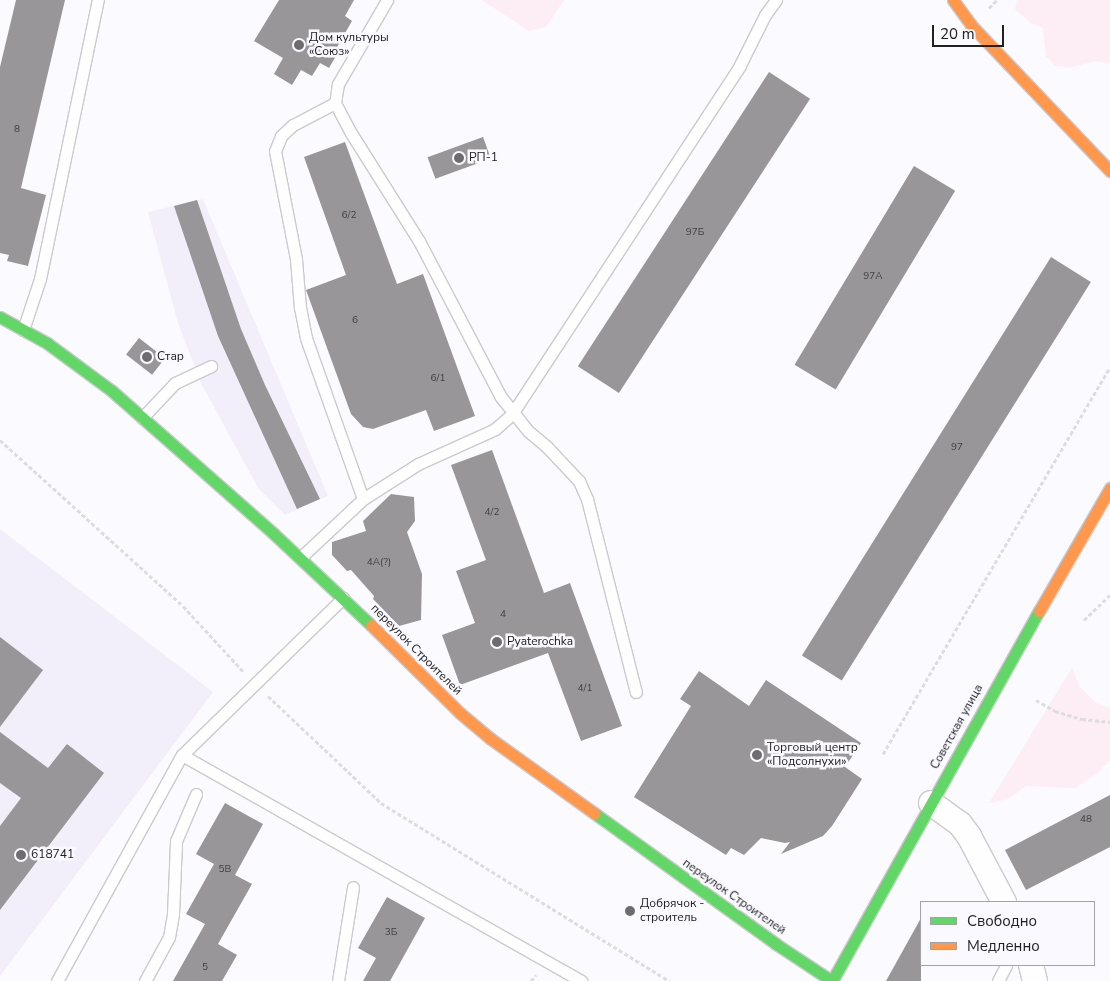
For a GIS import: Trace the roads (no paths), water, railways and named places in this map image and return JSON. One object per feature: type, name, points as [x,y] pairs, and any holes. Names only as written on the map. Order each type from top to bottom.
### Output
[{"type":"street","points":[[953,0],[971,24],[1110,171]]},
{"type":"street","name":"переулок Строителей","points":[[0,317],[47,343],[90,373],[300,558],[460,713],[491,739],[832,981]]},
{"type":"street","name":"Советская улица","points":[[832,981],[1013,656],[1110,488]]},
{"type":"street","points":[[931,804],[960,824],[969,836],[1003,901]]},
{"type":"street","points":[[1031,966],[1035,981]]},
{"type":"lane","points":[[23,330],[42,270],[98,0]]},
{"type":"lane","points":[[387,0],[338,84],[335,103],[351,133],[419,241],[501,397],[512,414],[566,465],[579,481],[588,499],[636,692]]},
{"type":"lane","points":[[300,558],[363,499],[418,464],[495,429],[512,414],[739,67],[765,14],[776,0]]},
{"type":"lane","points":[[335,103],[293,125],[281,136],[275,151],[296,259],[300,308],[306,338],[363,499]]},
{"type":"lane","points":[[142,418],[175,383],[212,366]]},
{"type":"lane","points":[[57,981],[182,754],[343,598]]},
{"type":"lane","points":[[182,754],[582,981]]},
{"type":"lane","points":[[145,981],[169,937],[173,914],[176,841],[196,794]]},
{"type":"lane","points":[[338,981],[353,887]]},
{"type":"lane","points":[[998,981],[1006,966]]},
{"type":"place","name":"Дом культуры «Союз»","points":[[299,45]]},
{"type":"place","name":"РП-1","points":[[459,158]]},
{"type":"place","name":"Стар","points":[[147,357]]},
{"type":"place","name":"Pyaterochka","points":[[497,642]]},
{"type":"place","name":"Торговый центр «Подсолнухи»","points":[[757,755]]},
{"type":"place","name":"618741","points":[[21,855]]},
{"type":"place","name":"Добрячок - строитель","points":[[630,911]]}]
